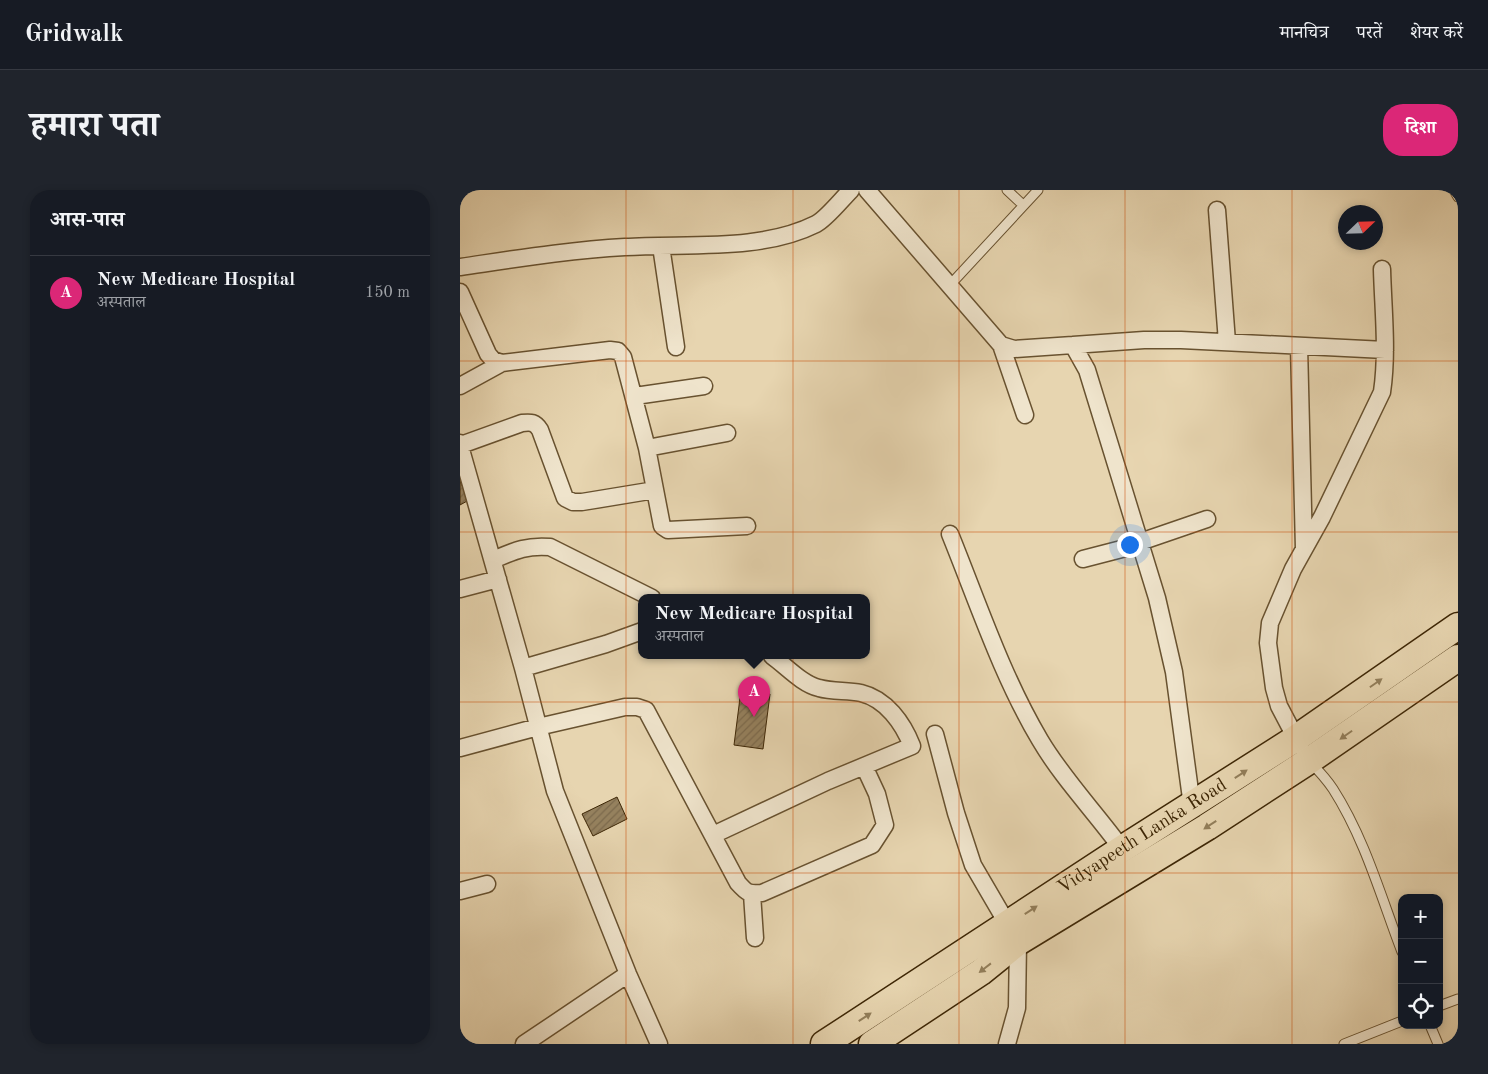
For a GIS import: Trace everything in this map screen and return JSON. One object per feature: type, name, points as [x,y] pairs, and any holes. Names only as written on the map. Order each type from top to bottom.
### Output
[{"type":"main road","name":"Vidyapeeth Lanka Road","points":[[872,1044],[981,972],[1012,934],[1122,849],[1295,739],[1458,626]]},
{"type":"main road","name":"Vidyapeeth Lanka Road","points":[[824,1044],[1012,934],[1191,837],[1310,760],[1458,658]]},
{"type":"street","points":[[460,267],[566,251],[748,243],[791,233],[817,224],[851,190]]},
{"type":"street","points":[[869,191],[1001,345],[1025,415]]},
{"type":"street","points":[[1217,210],[1227,342]]},
{"type":"street","points":[[661,246],[676,348]]},
{"type":"street","points":[[1310,760],[1295,739],[1279,706],[1269,660],[1270,623],[1293,569],[1338,486],[1382,392],[1385,373],[1385,350],[1382,268]]},
{"type":"street","points":[[460,292],[467,324],[493,360],[502,363]]},
{"type":"street","points":[[1001,345],[1014,349],[1144,340],[1385,350]]},
{"type":"street","points":[[1073,345],[1087,370],[1157,598],[1174,672],[1192,806]]},
{"type":"street","points":[[1300,346],[1304,549]]},
{"type":"street","points":[[460,386],[502,363],[610,350],[618,351],[623,357],[635,396],[662,526],[668,530],[747,526]]},
{"type":"street","points":[[635,396],[704,386]]},
{"type":"street","points":[[655,490],[572,502],[565,498],[540,430],[536,424],[531,422],[460,444],[523,668],[555,791],[628,974],[659,1044]]},
{"type":"street","points":[[647,448],[727,433]]},
{"type":"street","points":[[1084,559],[1140,543],[1207,519]]},
{"type":"street","points":[[950,534],[1022,708],[1041,742],[1122,849]]},
{"type":"street","points":[[493,560],[518,549],[534,546],[550,547],[644,594]]},
{"type":"street","points":[[460,588],[498,579]]},
{"type":"street","points":[[523,668],[606,644],[638,632]]},
{"type":"street","points":[[713,835],[912,746],[907,733],[891,711],[880,700],[862,693],[818,688],[804,681],[776,659]]},
{"type":"street","points":[[460,748],[538,727],[625,707],[637,707],[646,710],[738,883],[746,892],[752,894],[762,893],[872,845],[885,825],[877,794],[864,766]]},
{"type":"street","points":[[935,734],[956,813],[973,865],[1012,934],[1017,1008],[1008,1044]]},
{"type":"street","points":[[460,891],[487,884]]},
{"type":"street","points":[[752,894],[755,938]]},
{"type":"street","points":[[524,1044],[628,974]]},
{"type":"lane","points":[[1007,190],[1023,205]]},
{"type":"lane","points":[[950,285],[1038,190]]},
{"type":"lane","points":[[1454,190],[1458,197]]},
{"type":"lane","points":[[1310,760],[1332,788],[1352,823],[1366,853],[1398,941]]},
{"type":"lane","points":[[1443,1005],[1458,999]]},
{"type":"lane","points":[[1344,1044],[1398,1023]]},
{"type":"lane","points":[[1432,1029],[1438,1044]]},
{"type":"building","points":[[460,481],[469,500],[460,505]]},
{"type":"building","points":[[741,690],[770,694],[763,749],[734,745]]},
{"type":"building","points":[[617,797],[627,819],[593,836],[582,814]]},
{"type":"place","name":"New Medicare Hospital","points":[[754,717]]}]
